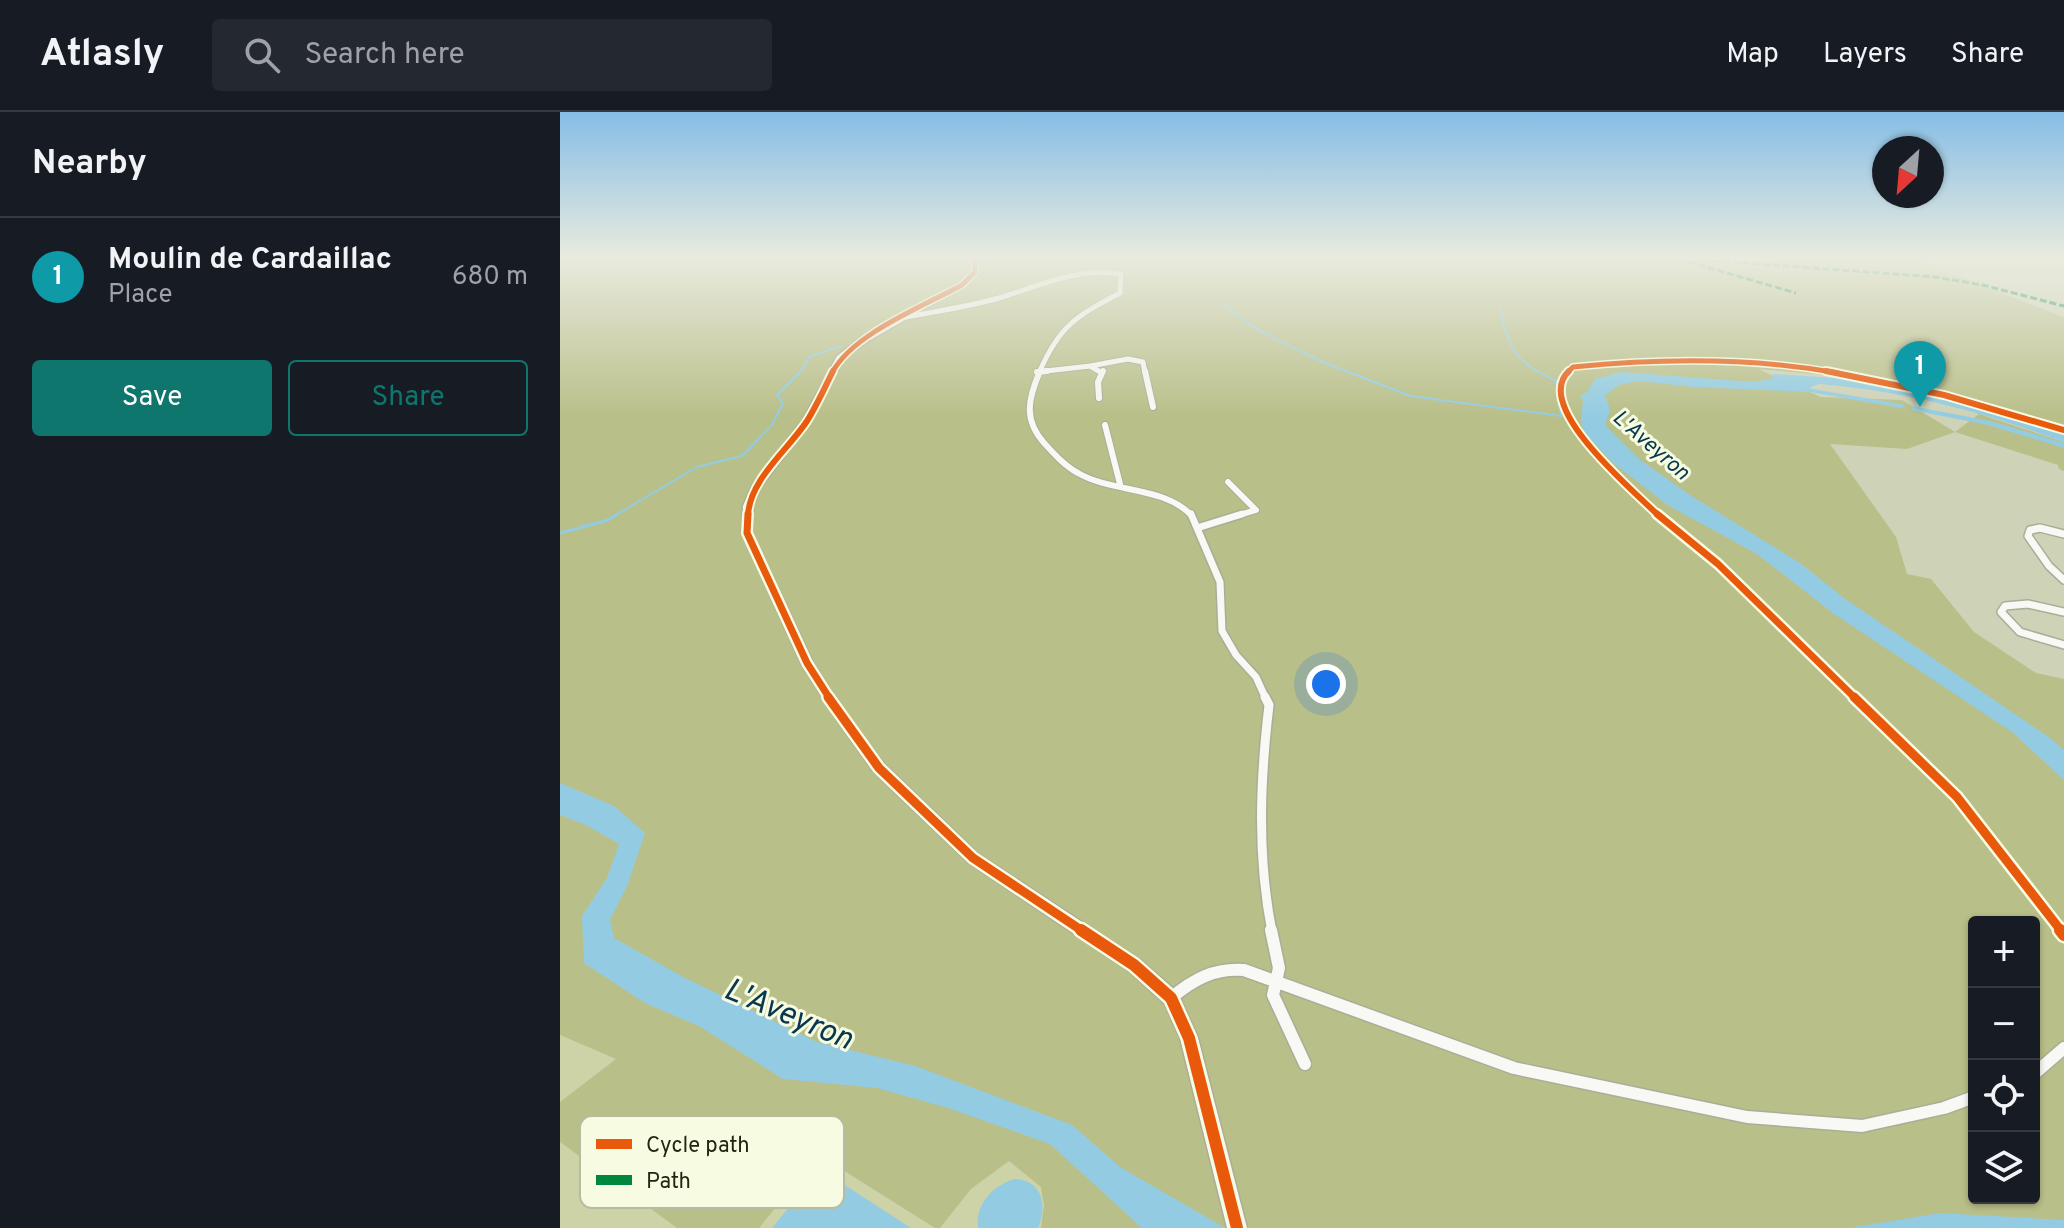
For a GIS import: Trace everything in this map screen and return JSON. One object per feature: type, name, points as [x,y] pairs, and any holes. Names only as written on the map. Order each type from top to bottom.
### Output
[{"type":"street","points":[[916,311],[862,341],[840,358],[807,421],[756,488],[748,506],[747,533],[807,663],[841,717],[879,768],[973,858],[1134,965],[1171,998],[1189,1038],[1237,1228]]},
{"type":"street","points":[[906,317],[937,311]]},
{"type":"street","points":[[1085,311],[1076,316],[1050,347],[1037,372],[1028,406],[1034,432],[1056,456],[1079,474],[1176,503],[1191,514],[1220,582],[1222,631],[1236,655],[1256,677],[1269,705],[1261,772],[1261,830],[1264,893],[1279,968],[1273,995],[1305,1064]]},
{"type":"street","points":[[1037,372],[1128,359],[1143,362],[1153,407]]},
{"type":"street","points":[[2064,430],[1936,391],[1808,369],[1642,360],[1573,367],[1567,370],[1560,382],[1563,408],[1574,429],[1663,520],[1718,564],[1957,797],[2064,935]]},
{"type":"street","points":[[1090,366],[1103,371],[1098,382],[1099,398]]},
{"type":"street","points":[[1105,425],[1120,484]]},
{"type":"street","points":[[1197,528],[1256,510],[1228,482]]},
{"type":"street","points":[[2064,534],[2040,528],[2030,530],[2028,536],[2049,566],[2064,580]]},
{"type":"street","points":[[2064,612],[2016,604],[2005,606],[2001,612],[2006,624],[2021,633],[2064,645]]},
{"type":"street","points":[[1171,998],[1198,977],[1213,970],[1244,970],[1514,1068],[1747,1117],[1862,1126],[1944,1108],[1968,1099]]},
{"type":"street","points":[[2040,1069],[2064,1048]]},
{"type":"shaded area","points":[[560,311],[2049,311],[2064,317],[2064,432],[1870,379],[1758,369],[1821,397],[1902,400],[1955,432],[1907,449],[1830,444],[1896,537],[1907,574],[1931,579],[1974,632],[2036,673],[2064,679],[2064,1228],[1041,1228],[1044,1205],[1041,1187],[1009,1161],[971,1189],[940,1228],[935,1228],[844,1171],[844,1116],[580,1116],[580,1157],[560,1142],[560,1102],[616,1059],[560,1035]]},
{"type":"shaded area","points":[[1979,414],[2064,442],[2064,471],[2058,465],[1955,432]]},
{"type":"shaded area","points":[[560,1035],[616,1059],[560,1102]]},
{"type":"shaded area","points":[[560,1142],[580,1157],[580,1208],[650,1208],[677,1228],[560,1228]]},
{"type":"shaded area","points":[[1009,1161],[1092,1228],[940,1228],[971,1189]]},
{"type":"shaded area","points":[[844,1171],[935,1228],[759,1228],[775,1208],[844,1208]]},
{"type":"shaded area","points":[[650,1208],[775,1208],[759,1228],[677,1228]]},
{"type":"water","points":[[1622,372],[1753,382],[1772,379],[1773,374],[1868,380],[1990,408],[2064,433],[2064,442],[1943,404],[1819,384],[1811,387],[1811,392],[1693,387],[1639,381],[1619,385],[1605,395],[1610,410],[1605,425],[1639,459],[1690,495],[1800,563],[1844,598],[2053,740],[2064,750],[2064,780],[2012,732],[1834,614],[1757,554],[1669,506],[1612,462],[1584,432],[1581,420],[1583,400],[1580,396],[1587,392],[1595,379]]},
{"type":"water","points":[[560,783],[614,806],[645,833],[627,886],[610,920],[614,938],[685,978],[817,1042],[915,1066],[1072,1125],[1120,1167],[1225,1228],[1142,1228],[1050,1144],[948,1108],[877,1088],[783,1079],[699,1026],[645,1003],[584,963],[582,916],[607,878],[619,844],[586,825],[560,815]]},
{"type":"water","points":[[1014,1179],[1031,1184],[1040,1195],[1042,1211],[1038,1228],[978,1228],[982,1204],[999,1186]]},
{"type":"water","points":[[844,1185],[911,1228],[772,1228],[788,1208],[844,1208]]},
{"type":"water","points":[[1940,1213],[2064,1220],[2064,1228],[1848,1228]]},
{"type":"waterway","points":[[1232,311],[1258,330],[1318,360],[1410,396],[1561,416],[1556,381],[1532,368],[1516,354],[1501,311]]},
{"type":"waterway","points":[[614,516],[697,467],[742,456],[772,425],[783,403],[777,395],[802,370],[809,357],[841,346]]},
{"type":"waterway","points":[[1798,388],[1901,406]]},
{"type":"waterway","points":[[1915,408],[1990,423],[2064,446]]},
{"type":"waterway","points":[[560,533],[608,520],[618,514]]},
{"type":"cycle path","points":[[915,311],[862,341],[840,358],[807,421],[756,488],[748,506],[747,533],[807,663],[841,717],[879,768],[973,858],[1134,965],[1171,998],[1189,1038],[1237,1228]]},
{"type":"cycle path","points":[[2064,430],[2005,411],[1883,381],[1760,363],[1698,359],[1573,367],[1562,377],[1560,389],[1563,408],[1574,429],[1663,520],[1718,564],[1957,797],[2064,935]]},
{"type":"place","name":"Moulin de Cardaillac","points":[[1920,407]]},
{"type":"water label","name":"L'Aveyron","points":[[1652,444]]},
{"type":"water label","name":"L'Aveyron","points":[[789,1013]]}]
